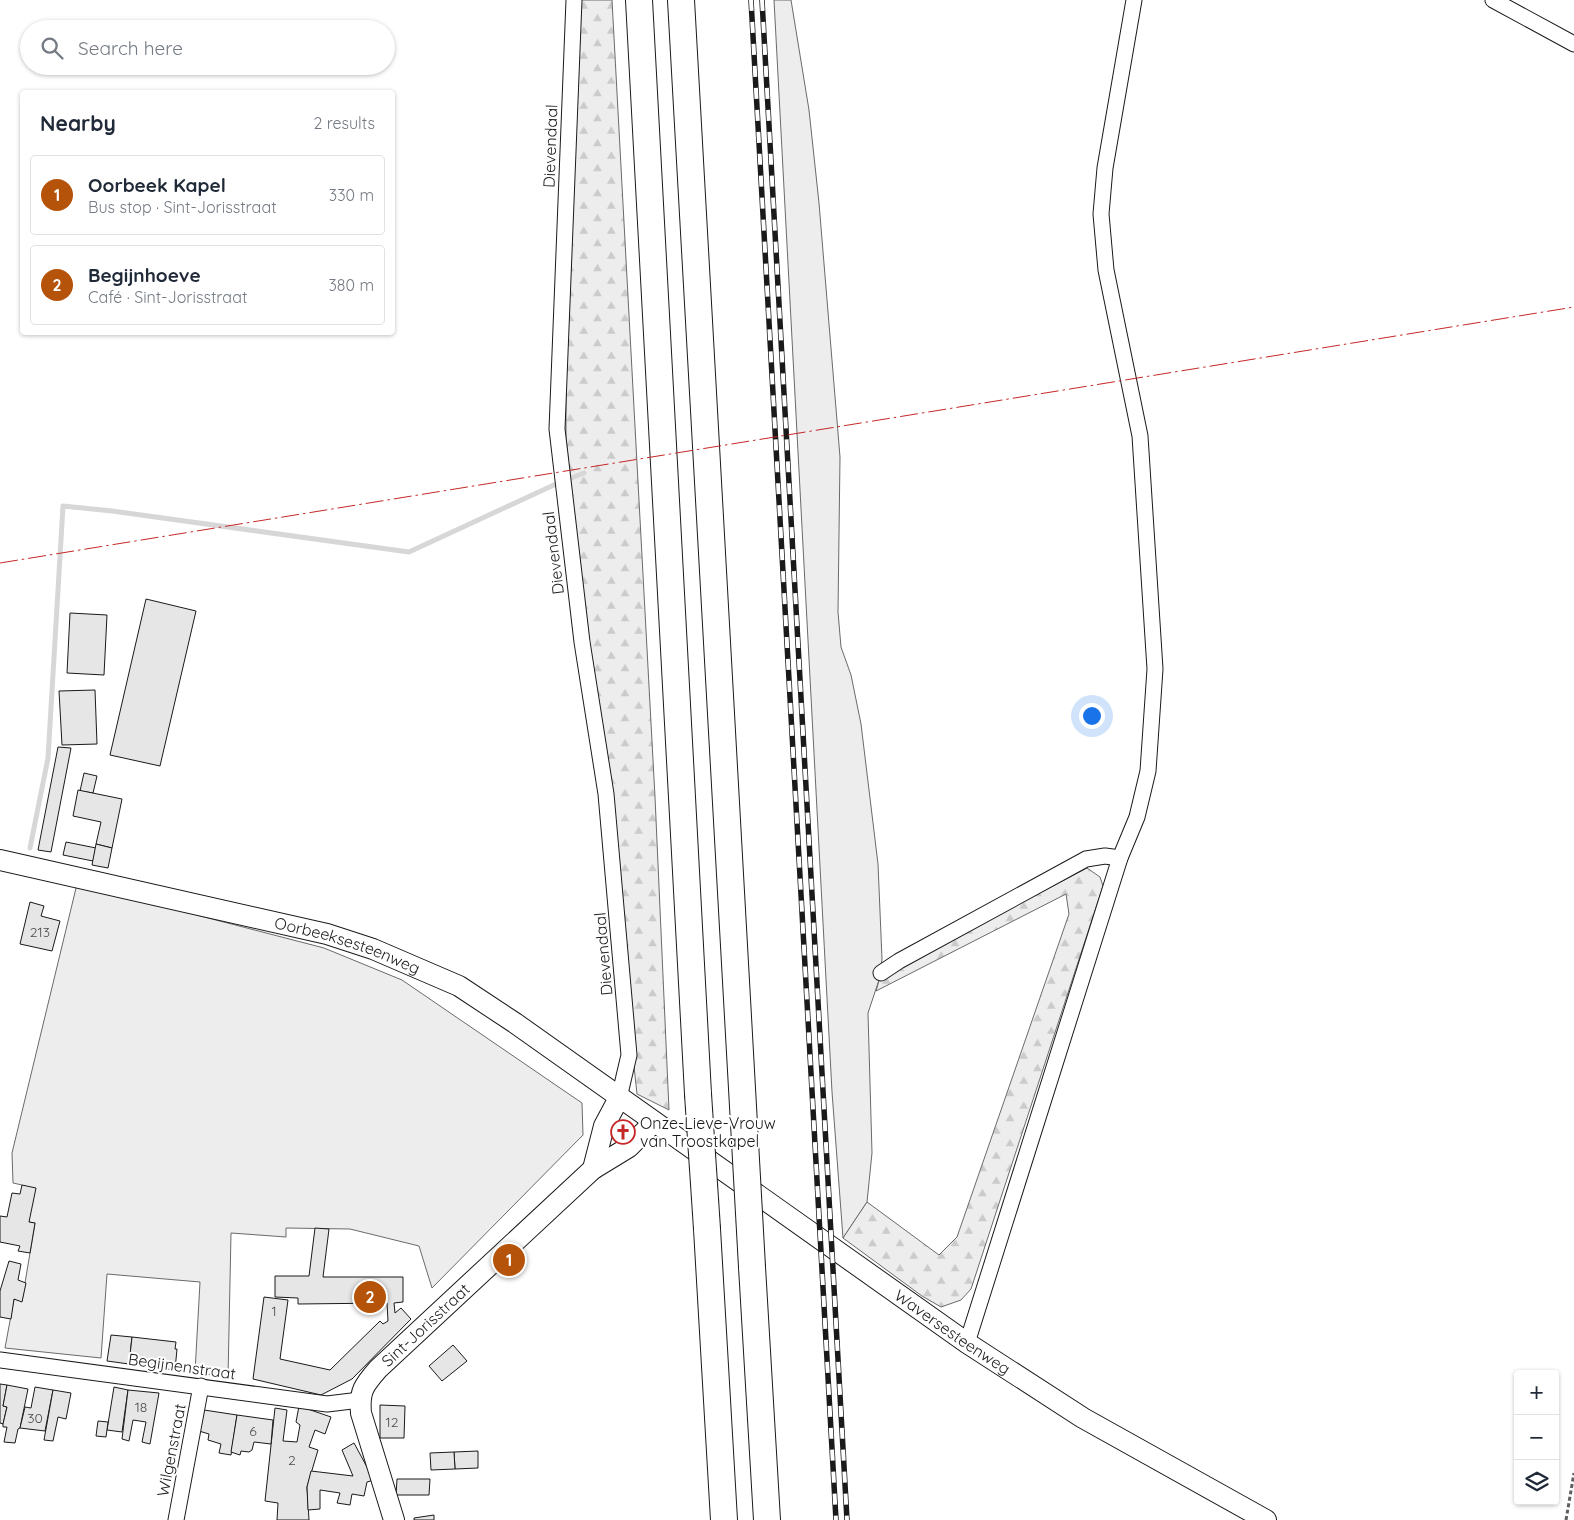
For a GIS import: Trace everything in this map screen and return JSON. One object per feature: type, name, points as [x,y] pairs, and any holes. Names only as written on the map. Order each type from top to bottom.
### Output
[{"type":"highway","points":[[638,0],[698,1094],[724,1520]]},
{"type":"highway","points":[[681,0],[767,1520]]},
{"type":"street","name":"Dievendaal","points":[[574,0],[558,429],[582,642],[609,822],[629,1055],[619,1098]]},
{"type":"street","points":[[967,1343],[1120,858],[1136,817],[1148,771],[1155,669],[1140,436],[1108,284],[1101,214],[1105,168],[1134,0]]},
{"type":"street","points":[[1492,0],[1574,44]]},
{"type":"street","points":[[881,973],[899,961],[1086,859],[1105,856],[1120,858]]},
{"type":"street","name":"Oorbeeksesteenweg","points":[[0,860],[327,934],[373,948],[459,986],[654,1122]]},
{"type":"street","points":[[593,1169],[604,1126],[619,1098]]},
{"type":"street","name":"Waversesteenweg","points":[[654,1122],[967,1343],[1083,1418],[1266,1520]]},
{"type":"street","name":"Sint-Jorisstraat","points":[[360,1400],[364,1385],[378,1369],[593,1169],[629,1147],[654,1122]]},
{"type":"street","name":"Begijnenstraat","points":[[0,1360],[327,1404],[360,1400]]},
{"type":"street","name":"Wilgenstraat","points":[[176,1520],[201,1386]]},
{"type":"street","points":[[360,1400],[361,1413],[394,1520]]},
{"type":"path","points":[[1566,1520],[1574,1473]]},
{"type":"green space","points":[[578,0],[612,0],[655,797],[669,1110],[637,1094],[566,439],[566,315]]},
{"type":"green space","points":[[774,0],[791,0],[809,110],[819,203],[840,457],[838,612],[841,647],[851,675],[861,724],[878,864],[882,959],[880,977],[868,1013],[872,1153],[867,1202],[843,1238],[832,1092]]},
{"type":"green space","points":[[1087,868],[1100,877],[1103,886],[971,1289],[961,1300],[941,1307],[922,1296],[843,1238],[867,1202],[939,1255],[957,1237],[1069,914],[1066,894],[876,991],[880,977]]},
{"type":"green space","points":[[77,884],[324,948],[402,980],[582,1103],[583,1135],[432,1288],[419,1246],[350,1229],[286,1228],[286,1237],[231,1233],[228,1378],[195,1372],[200,1282],[107,1274],[101,1358],[5,1348],[14,1299],[22,1301],[35,1223],[29,1222],[22,1185],[13,1183],[12,1153]]},
{"type":"building","points":[[146,599],[196,611],[160,766],[110,755]]},
{"type":"building","points":[[70,613],[107,615],[104,675],[67,673]]},
{"type":"building","points":[[95,690],[97,744],[62,745],[59,691]]},
{"type":"building","points":[[58,747],[71,748],[51,852],[38,850]]},
{"type":"building","points":[[84,773],[97,776],[93,793],[80,791]]},
{"type":"building","points":[[78,790],[122,799],[112,848],[96,844],[101,822],[73,816]]},
{"type":"building","points":[[66,842],[96,848],[93,861],[63,855]]},
{"type":"building","points":[[96,844],[112,848],[108,868],[92,865]]},
{"type":"building","points":[[30,902],[44,906],[41,916],[60,921],[52,951],[20,944]]},
{"type":"building","name":"Onze-Lieve-Vrouw van Troostkapel","points":[[623,1123],[631,1131],[622,1141],[614,1134]]},
{"type":"building","points":[[22,1185],[36,1188],[29,1222],[35,1223],[30,1253],[18,1251],[20,1246],[0,1242],[0,1216],[7,1217],[12,1193],[20,1194]]},
{"type":"building","points":[[315,1228],[329,1229],[323,1277],[403,1277],[403,1302],[394,1303],[395,1313],[401,1308],[411,1319],[352,1379],[321,1395],[253,1379],[264,1297],[288,1300],[280,1359],[330,1370],[380,1321],[383,1324],[388,1321],[387,1303],[298,1304],[298,1298],[275,1297],[275,1276],[309,1276]]},
{"type":"building","points":[[9,1261],[21,1264],[18,1280],[26,1283],[22,1302],[14,1299],[11,1319],[0,1317],[0,1291]]},
{"type":"building","points":[[111,1335],[132,1337],[129,1364],[107,1361]]},
{"type":"building","points":[[132,1337],[176,1342],[175,1370],[129,1364]]},
{"type":"building","points":[[453,1345],[467,1361],[442,1381],[429,1366]]},
{"type":"building","points":[[0,1384],[7,1385],[3,1406],[7,1407],[3,1424],[0,1423]]},
{"type":"building","points":[[7,1385],[28,1389],[15,1443],[4,1442],[7,1427],[3,1427],[3,1424],[7,1407],[3,1406]]},
{"type":"building","points":[[35,1387],[53,1390],[45,1431],[20,1428],[25,1407],[31,1408]]},
{"type":"building","points":[[114,1387],[128,1390],[122,1432],[107,1430]]},
{"type":"building","points":[[53,1390],[71,1393],[66,1419],[58,1417],[53,1441],[44,1440]]},
{"type":"building","points":[[128,1390],[159,1393],[150,1444],[142,1442],[146,1422],[133,1420],[129,1441],[122,1439]]},
{"type":"building","points":[[380,1405],[405,1406],[404,1438],[380,1438]]},
{"type":"building","points":[[299,1406],[331,1417],[325,1434],[315,1430],[309,1447],[318,1450],[307,1487],[309,1520],[277,1520],[278,1503],[265,1501],[275,1408],[287,1410],[283,1441],[297,1442],[300,1425],[296,1422]]},
{"type":"building","points":[[204,1410],[237,1415],[231,1455],[219,1453],[221,1444],[208,1440],[209,1434],[199,1431]]},
{"type":"building","points":[[237,1415],[273,1420],[271,1444],[254,1442],[252,1450],[249,1452],[241,1451],[240,1455],[231,1452]]},
{"type":"building","points":[[98,1421],[108,1422],[106,1437],[96,1436]]},
{"type":"building","points":[[354,1443],[374,1480],[367,1482],[364,1496],[352,1494],[350,1505],[337,1503],[340,1493],[320,1490],[320,1509],[308,1510],[307,1487],[311,1471],[353,1476],[342,1450]]},
{"type":"building","points":[[478,1451],[478,1468],[455,1469],[454,1452]]},
{"type":"building","points":[[454,1452],[455,1469],[431,1470],[430,1453]]},
{"type":"building","points":[[397,1479],[430,1479],[429,1495],[396,1495]]},
{"type":"building","points":[[434,1515],[434,1520],[414,1520],[414,1518]]},
{"type":"waterway","points":[[569,479],[584,473]]},
{"type":"waterway","points":[[30,848],[48,758],[63,506],[112,511],[409,552],[556,484]]},
{"type":"railway","points":[[751,0],[836,1520]]},
{"type":"railway","points":[[762,0],[847,1520]]},
{"type":"power","points":[[0,563],[1574,307]]},
{"type":"place","name":"Onze-Lieve-Vrouw van Troostkapel","points":[[623,1132]]},
{"type":"place","name":"Oorbeek Kapel","points":[[509,1260]]},
{"type":"place","name":"Begijnhoeve","points":[[370,1297]]}]
